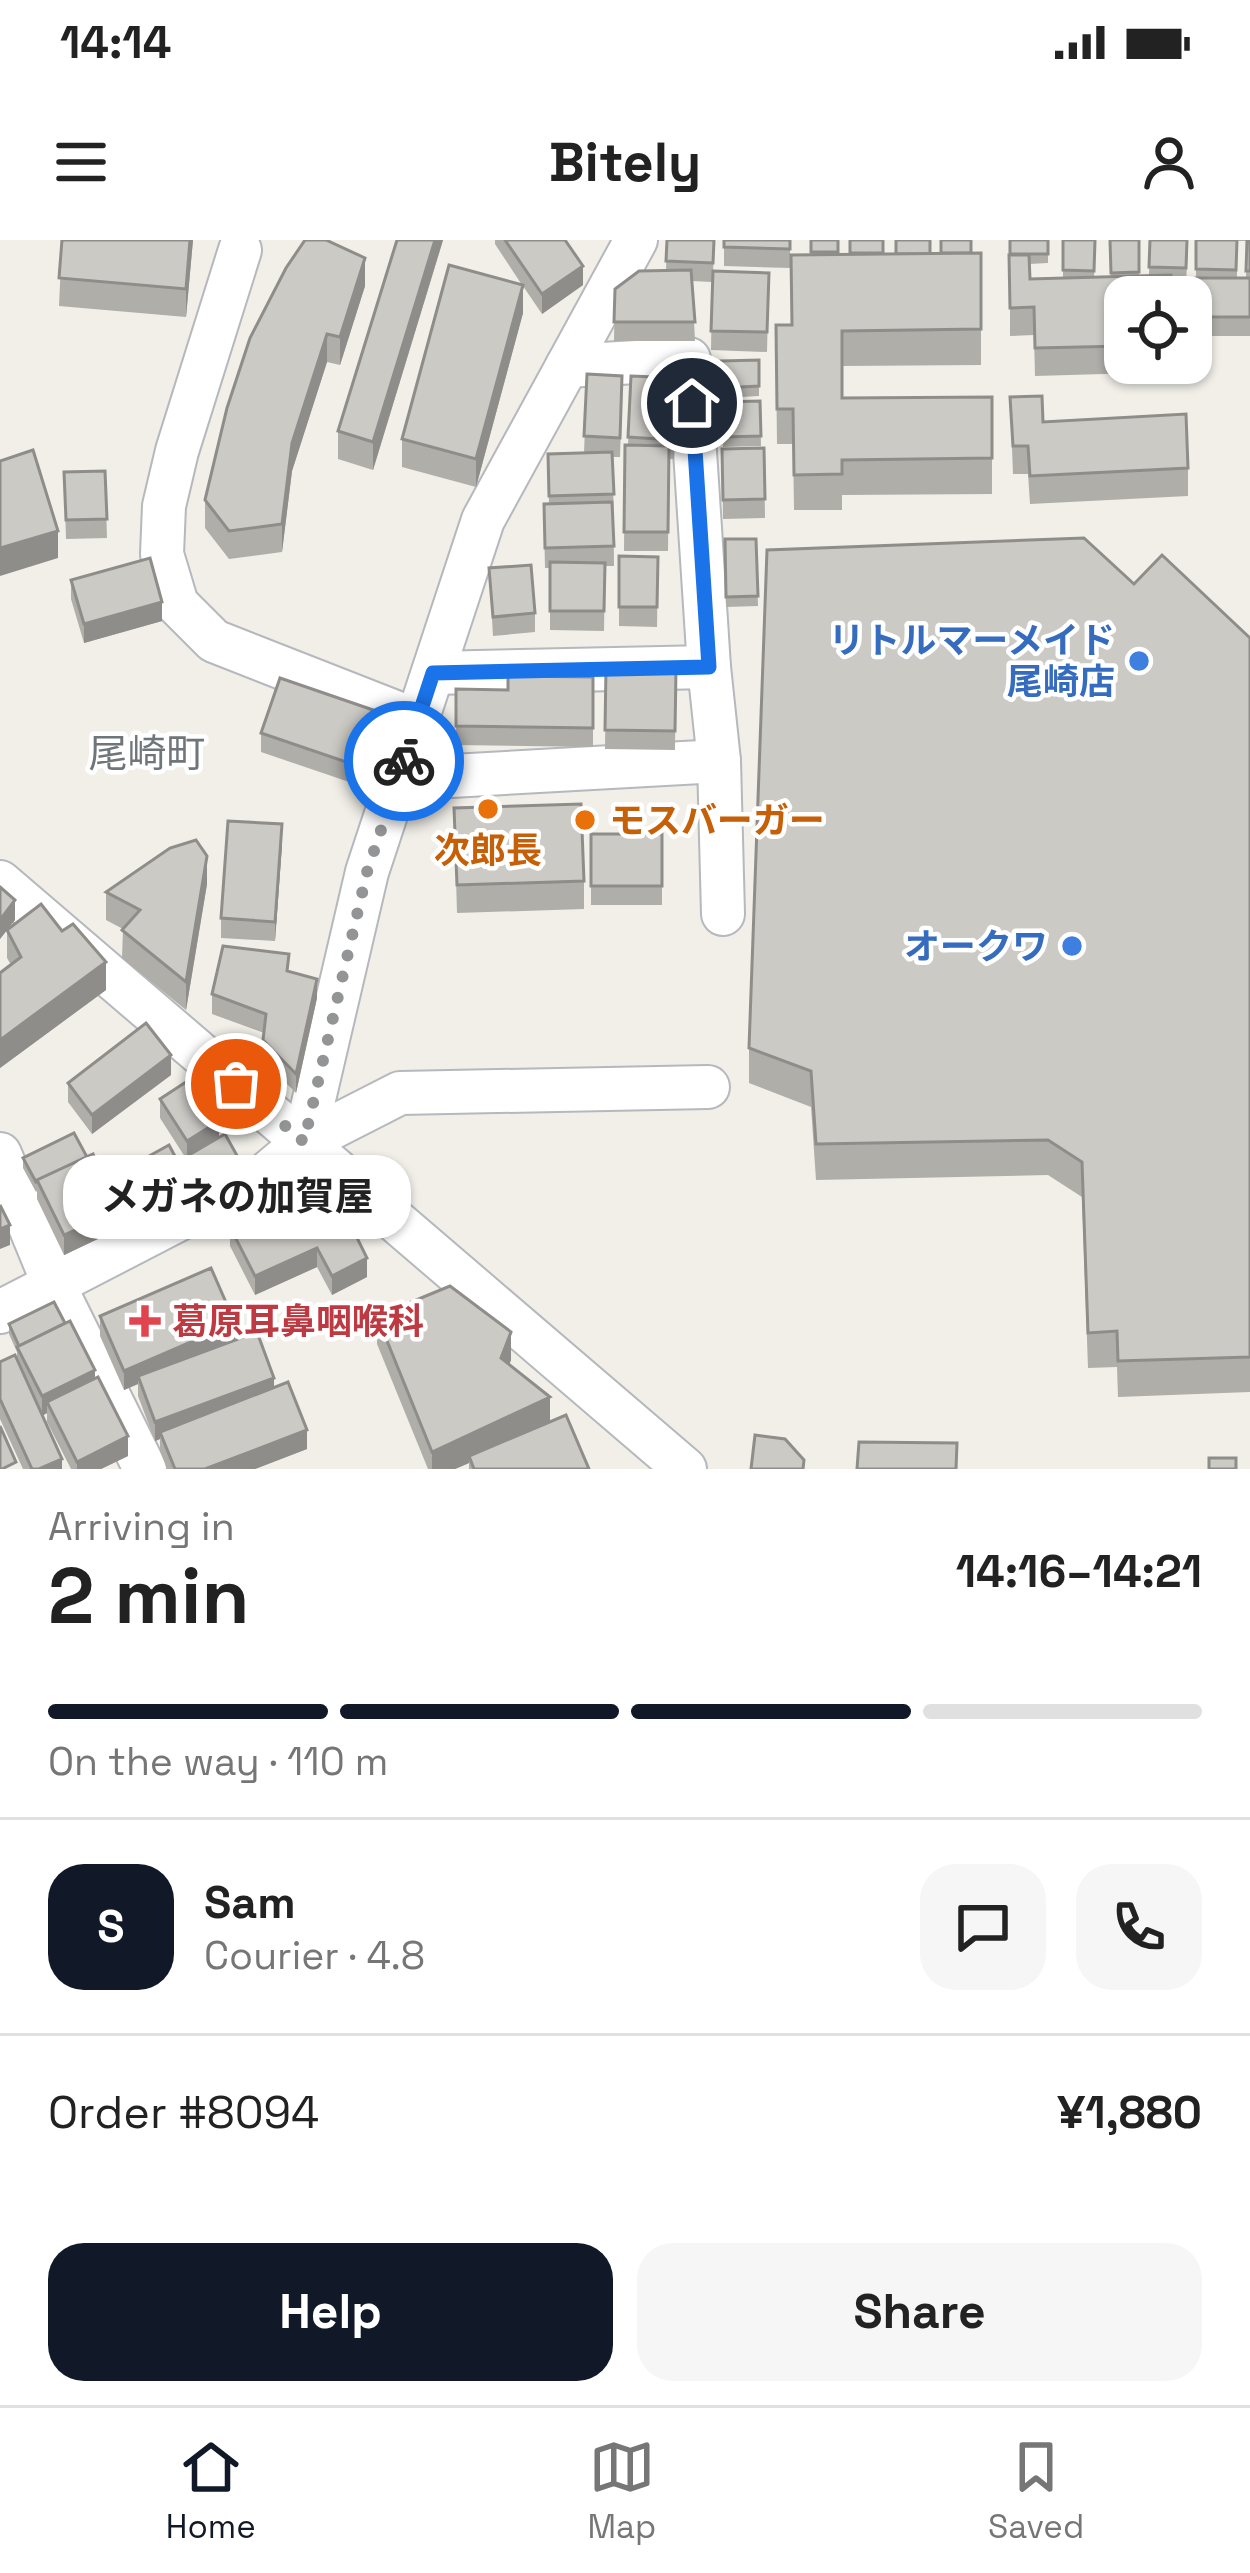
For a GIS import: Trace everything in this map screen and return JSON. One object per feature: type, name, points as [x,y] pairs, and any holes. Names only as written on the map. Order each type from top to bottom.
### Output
[{"type":"street","points":[[304,1142],[367,872],[484,520],[636,240]]},
{"type":"street","points":[[241,250],[164,506],[162,554],[177,604],[214,641],[418,721]]},
{"type":"street","points":[[567,366],[689,359],[719,761],[723,914]]},
{"type":"street","points":[[433,673],[709,667]]},
{"type":"street","points":[[398,779],[719,761]]},
{"type":"street","points":[[0,882],[685,1469]]},
{"type":"street","points":[[0,1312],[265,1175],[304,1142],[400,1093],[708,1087]]},
{"type":"street","points":[[0,1154],[55,1285],[145,1469]]},
{"type":"building","points":[[62,240],[190,240],[186,289],[59,278]]},
{"type":"building","points":[[305,240],[326,240],[365,258],[340,337],[327,334],[292,443],[282,524],[229,531],[205,500],[227,408],[250,338]]},
{"type":"building","points":[[397,240],[435,240],[373,442],[338,431]]},
{"type":"building","points":[[505,240],[565,240],[583,266],[542,294]]},
{"type":"building","points":[[667,240],[714,240],[713,263],[666,261]]},
{"type":"building","points":[[724,240],[790,240],[790,249],[724,247]]},
{"type":"building","points":[[811,240],[838,240],[838,252],[811,252]]},
{"type":"building","points":[[850,240],[883,240],[883,253],[850,253]]},
{"type":"building","points":[[896,240],[930,240],[930,254],[896,254]]},
{"type":"building","points":[[941,240],[971,240],[971,253],[941,253]]},
{"type":"building","points":[[1010,240],[1048,240],[1048,254],[1010,254]]},
{"type":"building","points":[[1063,240],[1095,240],[1094,271],[1063,270]]},
{"type":"building","points":[[1110,240],[1139,240],[1139,272],[1111,273]]},
{"type":"building","points":[[1150,240],[1187,240],[1186,268],[1149,267]]},
{"type":"building","points":[[1196,240],[1237,240],[1236,270],[1196,269]]},
{"type":"building","points":[[1250,240],[1250,271],[1246,271]]},
{"type":"building","points":[[981,253],[981,329],[842,331],[842,398],[992,397],[992,458],[842,460],[842,474],[794,475],[793,409],[777,409],[776,325],[792,325],[791,255]]},
{"type":"building","points":[[1009,255],[1029,255],[1030,279],[1104,277],[1104,346],[1035,348],[1034,307],[1010,308]]},
{"type":"building","points":[[449,265],[523,285],[476,459],[402,439]]},
{"type":"building","points":[[691,270],[695,322],[614,322],[615,289],[639,271]]},
{"type":"building","points":[[713,271],[769,273],[767,332],[711,331]]},
{"type":"building","points":[[1212,278],[1250,278],[1250,317],[1212,317]]},
{"type":"building","points":[[759,360],[759,386],[722,388],[721,361]]},
{"type":"building","points":[[587,374],[622,376],[620,438],[584,436]]},
{"type":"building","points":[[631,376],[678,378],[674,440],[628,437]]},
{"type":"building","points":[[1042,396],[1043,422],[1186,414],[1188,468],[1030,476],[1028,446],[1013,446],[1010,397]]},
{"type":"building","points":[[760,401],[761,436],[723,437],[722,402]]},
{"type":"building","points":[[625,445],[669,446],[668,532],[624,532]]},
{"type":"building","points":[[764,448],[765,499],[723,500],[722,449]]},
{"type":"building","points":[[33,450],[58,531],[0,548],[0,461]]},
{"type":"building","points":[[612,452],[614,494],[549,496],[548,454]]},
{"type":"building","points":[[105,471],[107,519],[66,520],[64,472]]},
{"type":"building","points":[[612,502],[614,546],[545,548],[544,504]]},
{"type":"building","points":[[1084,538],[1134,584],[1162,555],[1250,638],[1250,1357],[1118,1361],[1117,1331],[1088,1333],[1082,1162],[1048,1140],[816,1144],[811,1071],[749,1048],[767,550]]},
{"type":"building","points":[[725,539],[756,539],[758,596],[726,597]]},
{"type":"building","points":[[619,556],[658,557],[657,607],[619,607]]},
{"type":"building","points":[[150,558],[162,602],[84,624],[71,580]]},
{"type":"building","points":[[550,562],[605,563],[604,611],[550,611]]},
{"type":"building","points":[[531,565],[535,613],[493,617],[489,568]]},
{"type":"building","points":[[606,668],[676,669],[675,731],[605,730]]},
{"type":"building","points":[[508,676],[593,677],[593,728],[456,726],[456,689],[508,690]]},
{"type":"building","points":[[280,678],[379,712],[361,767],[261,733]]},
{"type":"building","points":[[581,804],[584,881],[457,885],[454,808]]},
{"type":"building","points":[[228,821],[282,824],[275,922],[221,918]]},
{"type":"building","points":[[591,834],[662,834],[662,886],[591,886]]},
{"type":"building","points":[[196,840],[207,856],[186,982],[122,930],[140,910],[106,892],[170,848]]},
{"type":"building","points":[[0,887],[15,900],[0,920]]},
{"type":"building","points":[[41,904],[62,931],[73,924],[106,962],[0,1040],[0,973],[21,957],[7,930]]},
{"type":"building","points":[[223,946],[289,954],[287,971],[317,979],[296,1074],[263,1040],[266,1014],[212,994]]},
{"type":"building","points":[[146,1023],[171,1055],[92,1115],[68,1083]]},
{"type":"building","points":[[192,1078],[219,1121],[187,1141],[160,1099]]},
{"type":"building","points":[[74,1133],[87,1157],[36,1182],[23,1158]]},
{"type":"building","points":[[225,1134],[240,1161],[197,1186],[182,1159]]},
{"type":"building","points":[[169,1145],[187,1179],[141,1205],[122,1171]]},
{"type":"building","points":[[93,1154],[119,1210],[64,1235],[37,1180]]},
{"type":"building","points":[[309,1188],[336,1195],[367,1258],[332,1276],[317,1248],[255,1276],[230,1227]]},
{"type":"building","points":[[0,1205],[10,1225],[0,1229]]},
{"type":"building","points":[[211,1268],[235,1323],[124,1371],[100,1316]]},
{"type":"building","points":[[450,1286],[511,1332],[501,1358],[550,1397],[432,1452],[377,1316]]},
{"type":"building","points":[[54,1302],[65,1323],[19,1346],[9,1324]]},
{"type":"building","points":[[70,1321],[95,1370],[42,1396],[17,1347]]},
{"type":"building","points":[[257,1332],[274,1378],[155,1422],[138,1376]]},
{"type":"building","points":[[15,1355],[62,1459],[39,1469],[32,1469],[0,1399],[0,1362]]},
{"type":"building","points":[[98,1377],[128,1436],[77,1462],[47,1402]]},
{"type":"building","points":[[288,1382],[307,1430],[205,1469],[175,1469],[160,1432]]},
{"type":"building","points":[[566,1415],[589,1469],[474,1469],[469,1456]]},
{"type":"building","points":[[0,1426],[16,1462],[2,1469],[0,1469]]},
{"type":"building","points":[[755,1435],[785,1439],[804,1460],[803,1469],[751,1469]]},
{"type":"building","points":[[859,1442],[957,1443],[956,1469],[857,1469]]},
{"type":"building","points":[[1209,1458],[1236,1458],[1236,1469],[1209,1469]]},
{"type":"way so far","points":[[236,1084],[304,1142],[367,872],[404,761]]},
{"type":"place","name":"リトルマーメイド 尾崎店","points":[[1139,661]]},
{"type":"place","name":"次郎長","points":[[488,809]]},
{"type":"place","name":"モスバーガー","points":[[585,820]]},
{"type":"place","name":"オークワ","points":[[1072,946]]},
{"type":"place","name":"メガネの加賀屋","points":[[236,1084]]},
{"type":"place","name":"葛原耳鼻咽喉科","points":[[145,1321]]},
{"type":"district","name":"尾崎町","points":[[147,753]]},
{"type":"route","points":[[404,761],[433,673],[709,667],[692,403]]}]
